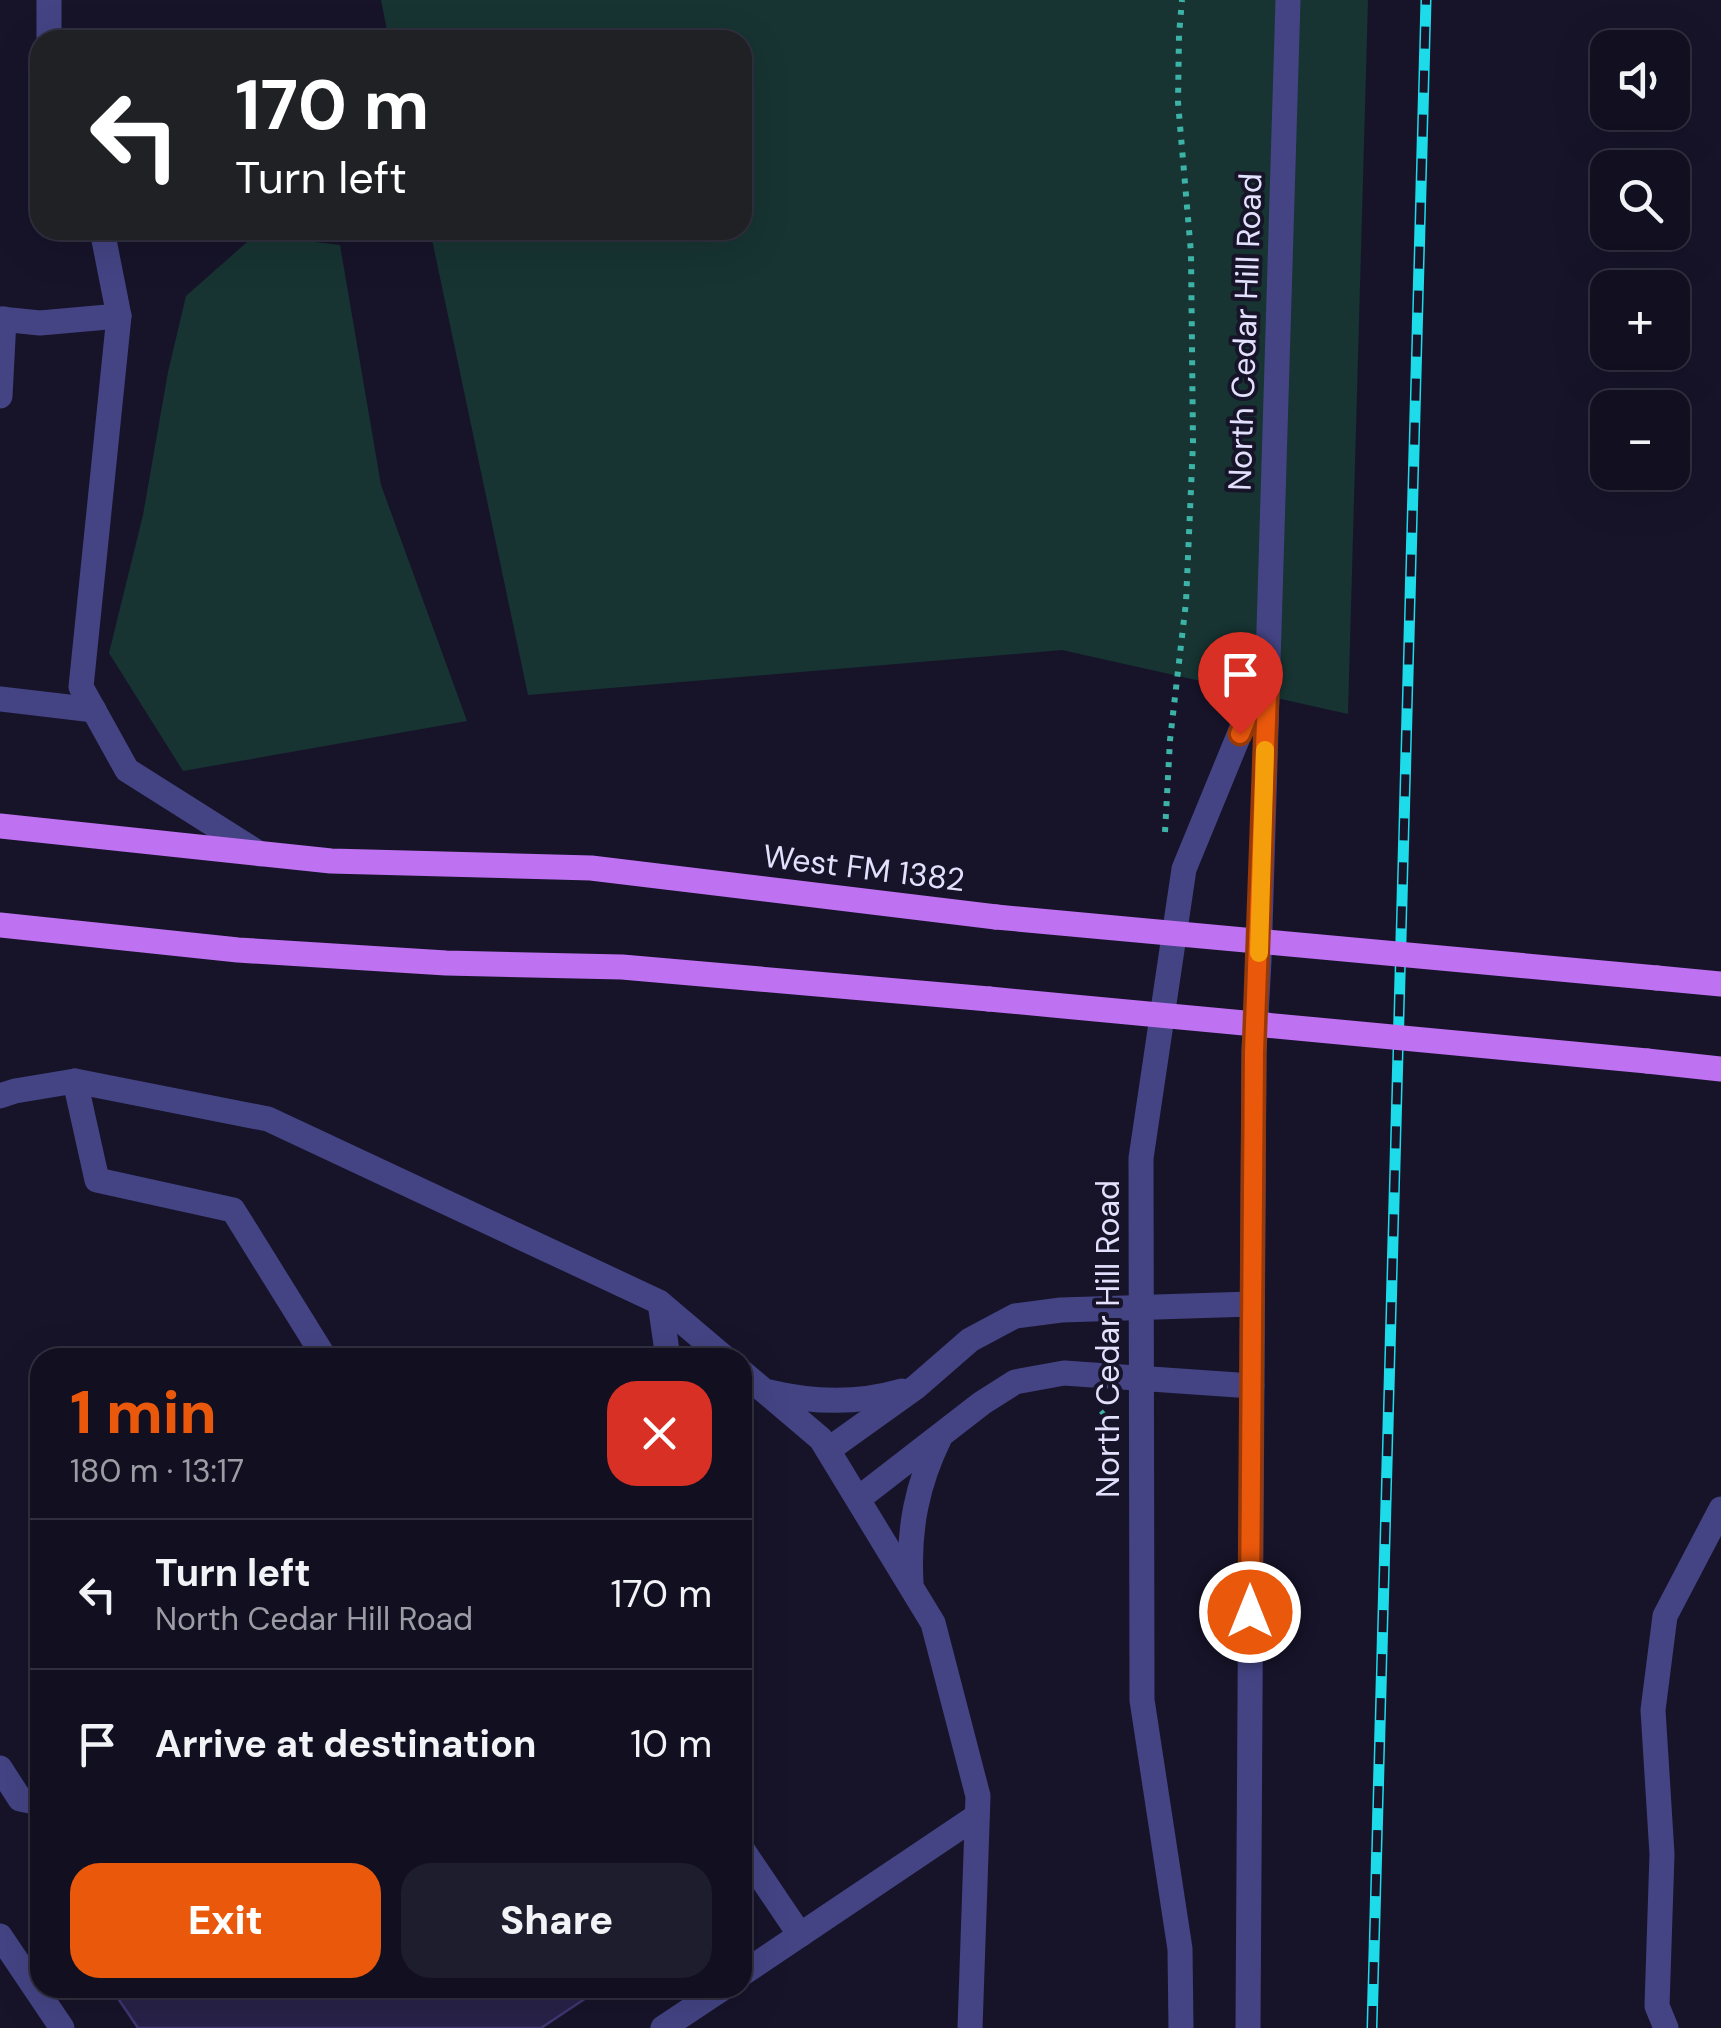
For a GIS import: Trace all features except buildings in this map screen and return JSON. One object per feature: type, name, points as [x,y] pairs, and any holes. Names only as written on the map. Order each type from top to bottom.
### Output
[{"type":"main road","name":"West FM 1382","points":[[0,826],[331,861],[591,868],[996,916],[1721,984]]},
{"type":"main road","points":[[0,925],[238,950],[446,963],[622,968],[1721,1068]]},
{"type":"street","points":[[48,30],[50,0]]},
{"type":"street","name":"North Cedar Hill Road","points":[[1248,2028],[1254,1052],[1288,0]]},
{"type":"street","points":[[104,240],[119,316],[81,687],[127,770],[260,854]]},
{"type":"street","points":[[0,396],[2,319],[40,323],[119,316]]},
{"type":"street","name":"North Cedar Hill Road","points":[[1181,2028],[1180,1949],[1142,1700],[1141,1158],[1184,870],[1268,666]]},
{"type":"street","points":[[0,699],[94,710]]},
{"type":"street","points":[[0,1096],[75,1081],[268,1118],[660,1303],[713,1348]]},
{"type":"street","points":[[75,1081],[97,1180],[234,1210],[319,1348]]},
{"type":"street","points":[[660,1303],[667,1348]]},
{"type":"street","points":[[828,1450],[916,1386],[970,1340],[1015,1316],[1061,1310],[1252,1304]]},
{"type":"street","points":[[858,1498],[1015,1382],[1064,1373],[1252,1386]]},
{"type":"street","points":[[752,1380],[821,1439],[933,1623],[978,1796],[970,2028]]},
{"type":"street","points":[[765,1391],[820,1401],[847,1401],[916,1386]]},
{"type":"street","points":[[911,1587],[911,1527],[916,1498],[926,1464],[942,1433]]},
{"type":"street","points":[[1666,2028],[1657,2006],[1662,1854],[1653,1710],[1665,1616],[1721,1509]]},
{"type":"street","points":[[0,1768],[20,1799],[30,1801]]},
{"type":"street","points":[[752,1967],[978,1816]]},
{"type":"street","points":[[752,1864],[800,1935]]},
{"type":"street","points":[[0,1936],[30,1981]]},
{"type":"street","points":[[42,1998],[62,2028]]},
{"type":"street","points":[[663,2028],[708,1998]]},
{"type":"path","points":[[1162,848],[1186,602],[1193,443],[1191,253],[1178,102],[1182,0]]},
{"type":"path","points":[[1101,1415],[1109,1408]]},
{"type":"green space","points":[[381,0],[1368,0],[1348,714],[1062,650],[528,695],[432,240],[752,240],[752,30],[387,30]]},
{"type":"green space","points":[[249,240],[340,245],[381,485],[467,721],[183,771],[109,653],[143,515],[168,372],[186,296]]},
{"type":"railway","points":[[1372,2028],[1426,0]]},
{"type":"slow traffic","points":[[1259,953],[1265,750]]},
{"type":"route","points":[[1240,734],[1268,666],[1254,1052],[1250,1612]]}]
